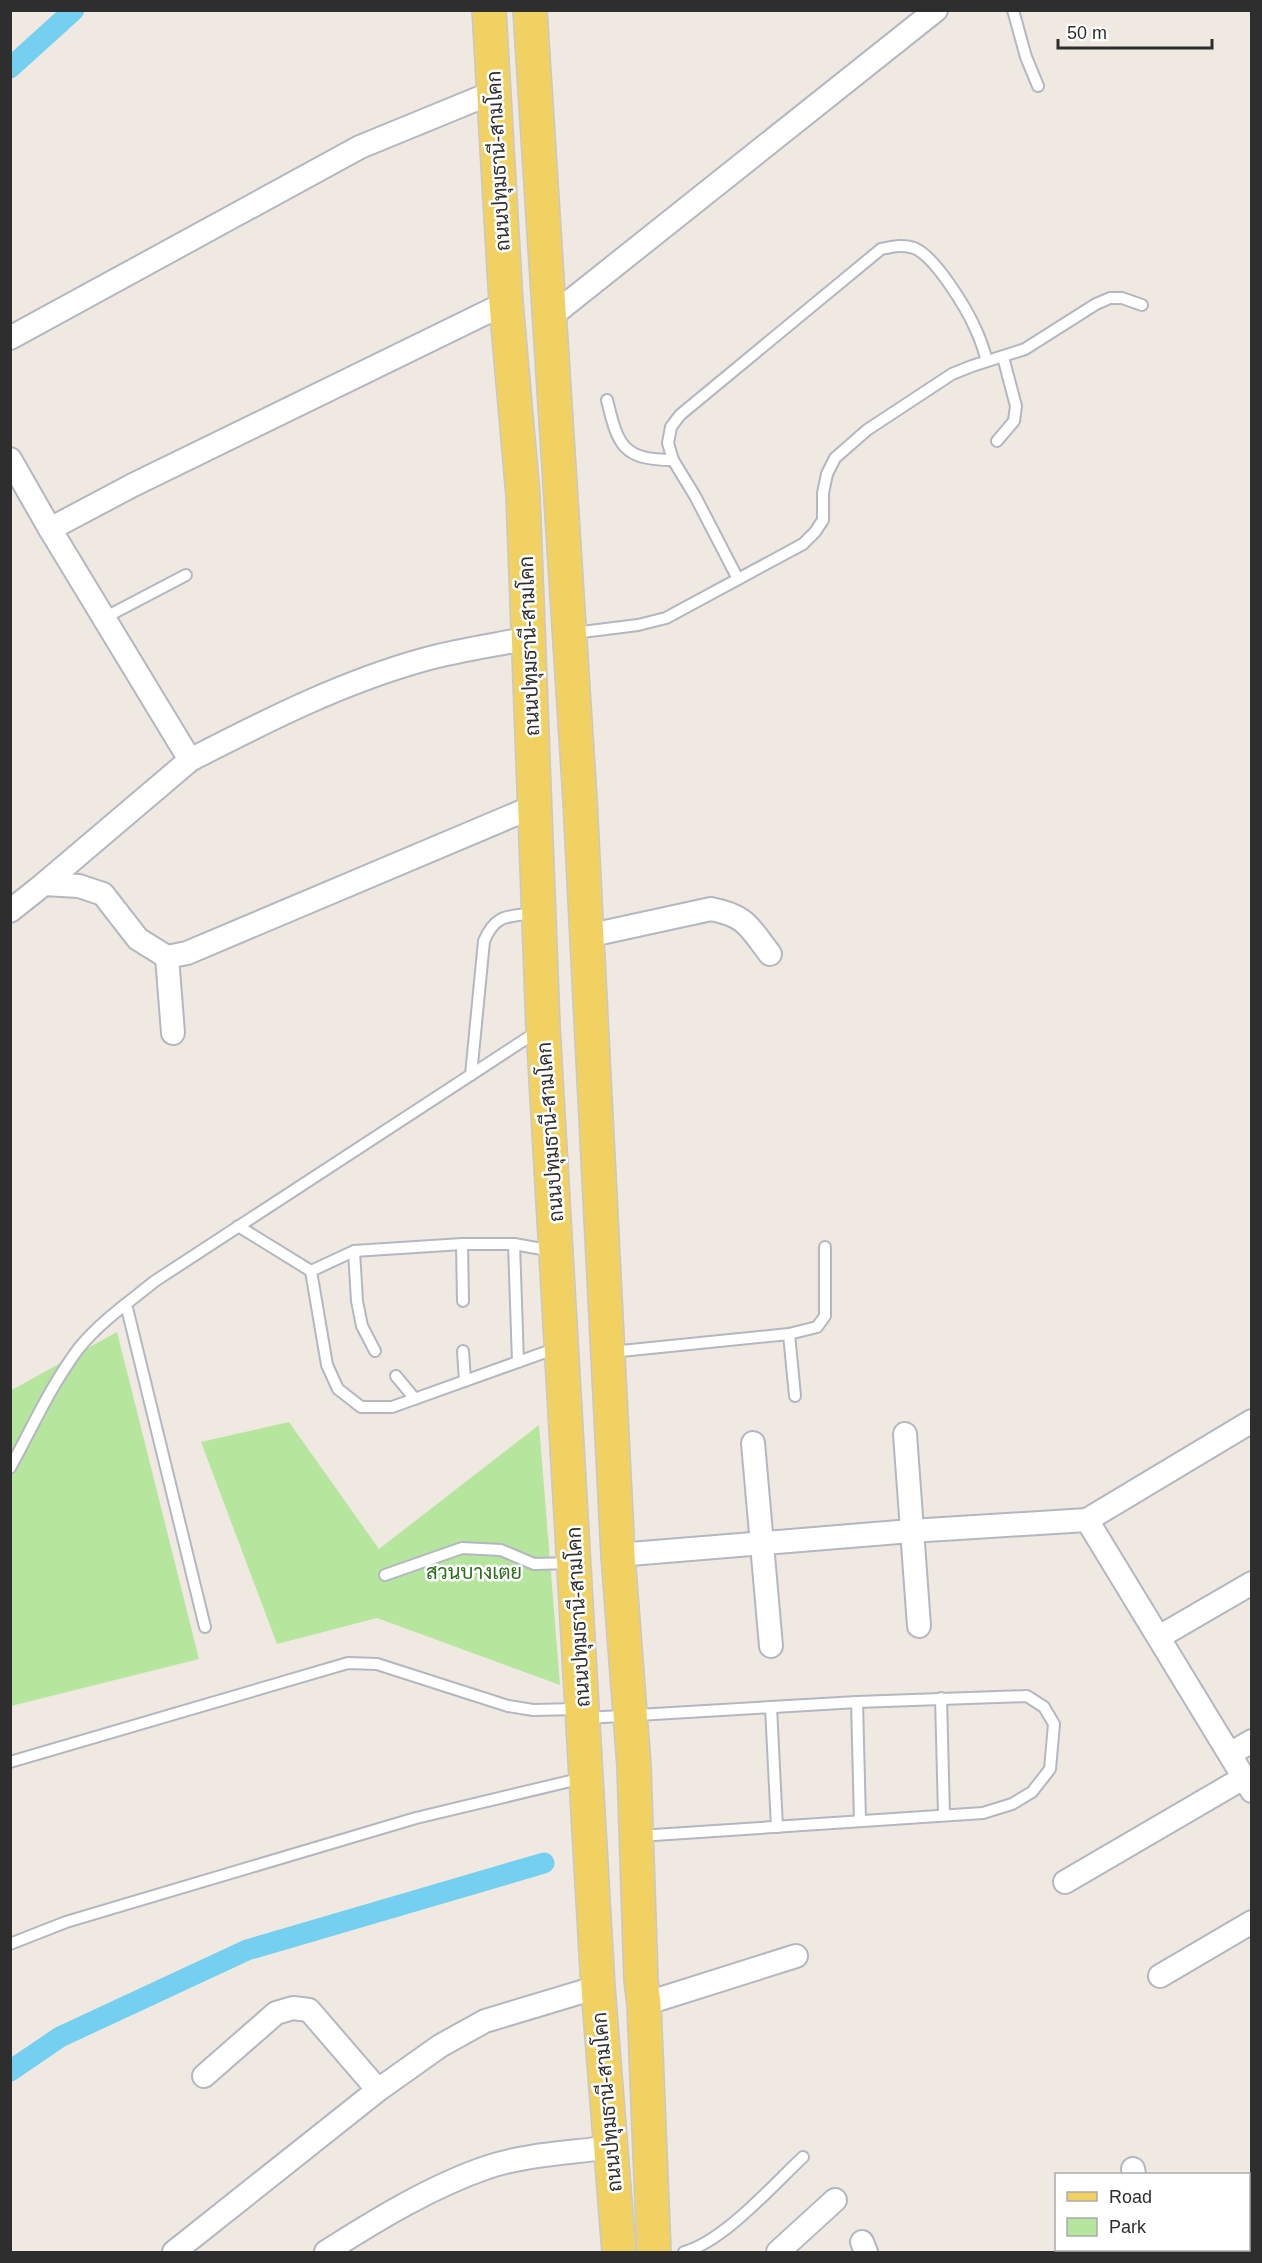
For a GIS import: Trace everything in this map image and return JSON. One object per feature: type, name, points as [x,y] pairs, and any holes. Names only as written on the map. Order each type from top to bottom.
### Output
[{"type":"main road","name":"ถนนปทุมธานี-สามโคก","points":[[489,10],[506,303],[523,495],[543,1028],[558,1251],[598,1987],[619,2253]]},
{"type":"main road","name":"ถนนปทุมธานี-สามโคก","points":[[530,10],[571,633],[618,1555],[630,1716],[654,2253]]},
{"type":"street","points":[[549,318],[936,10]]},
{"type":"street","points":[[10,338],[360,147],[494,92]]},
{"type":"street","points":[[50,529],[133,485],[506,303]]},
{"type":"street","points":[[10,459],[190,760]]},
{"type":"street","points":[[10,911],[190,760],[288,710],[368,677],[427,658],[529,638]]},
{"type":"street","points":[[44,884],[78,886],[103,894],[138,939],[167,957],[187,953],[535,806]]},
{"type":"street","points":[[587,936],[711,909],[732,914],[745,922],[770,954]]},
{"type":"street","points":[[167,957],[173,1033]]},
{"type":"street","points":[[618,1555],[911,1531],[1087,1520],[1251,1421]]},
{"type":"street","points":[[905,1434],[919,1626]]},
{"type":"street","points":[[753,1443],[771,1646]]},
{"type":"street","points":[[1065,1882],[1248,1784],[1087,1520]]},
{"type":"street","points":[[1159,1637],[1251,1583]]},
{"type":"street","points":[[1230,1754],[1251,1741]]},
{"type":"street","points":[[1160,1976],[1251,1922]]},
{"type":"street","points":[[644,2004],[796,1956]]},
{"type":"street","points":[[174,2253],[378,2090],[440,2046],[485,2021],[598,1987]]},
{"type":"street","points":[[204,2076],[276,2013],[293,2008],[309,2010],[378,2090]]},
{"type":"street","points":[[326,2253],[369,2224],[415,2199],[488,2168],[512,2161],[610,2147]]},
{"type":"street","points":[[777,2253],[835,2200]]},
{"type":"lane","points":[[1013,10],[1026,57],[1038,86]]},
{"type":"lane","points":[[738,579],[673,460],[668,443],[671,427],[680,415],[881,249],[901,246],[915,249],[933,261],[967,312],[987,361]]},
{"type":"lane","points":[[571,633],[638,625],[666,618],[803,544],[823,520],[823,493],[827,474],[835,458],[859,437],[952,374],[1025,349],[1096,304],[1110,298],[1122,298],[1142,305]]},
{"type":"lane","points":[[997,441],[1014,421],[1016,406],[1003,357]]},
{"type":"lane","points":[[607,400],[614,429],[622,443],[635,456],[651,460],[673,460]]},
{"type":"lane","points":[[104,618],[186,575]]},
{"type":"lane","points":[[471,1075],[483,950],[491,925],[501,917],[539,913]]},
{"type":"lane","points":[[12,1462],[49,1395],[80,1347],[126,1304],[155,1281],[238,1226],[543,1028]]},
{"type":"lane","points":[[238,1226],[311,1271],[327,1365],[338,1389],[361,1407],[392,1407],[563,1346]]},
{"type":"lane","points":[[311,1271],[354,1251],[462,1244],[514,1244],[558,1251]]},
{"type":"lane","points":[[462,1244],[463,1301]]},
{"type":"lane","points":[[514,1244],[518,1362]]},
{"type":"lane","points":[[608,1352],[789,1334],[817,1327],[825,1316],[825,1247]]},
{"type":"lane","points":[[354,1251],[357,1301],[362,1326],[375,1351]]},
{"type":"lane","points":[[126,1304],[206,1627]]},
{"type":"lane","points":[[789,1334],[795,1396]]},
{"type":"lane","points":[[463,1351],[465,1381]]},
{"type":"lane","points":[[396,1376],[414,1399]]},
{"type":"lane","points":[[385,1575],[462,1548],[501,1550],[534,1564],[575,1563]]},
{"type":"lane","points":[[10,1762],[348,1663],[377,1665],[508,1706],[533,1710],[630,1716],[856,1702],[1027,1696],[1044,1707],[1054,1724],[1050,1769],[1032,1792],[1012,1804],[983,1813],[636,1836]]},
{"type":"lane","points":[[941,1698],[944,1815]]},
{"type":"lane","points":[[856,1702],[860,1821]]},
{"type":"lane","points":[[771,1707],[777,1827]]},
{"type":"lane","points":[[10,1944],[66,1922],[416,1818],[586,1778]]},
{"type":"lane","points":[[684,2253],[698,2249],[723,2231],[803,2157]]},
{"type":"green space","points":[[117,1332],[199,1659],[11,1706],[10,1391]]},
{"type":"green space","name":"สวนบางเตย","points":[[289,1422],[379,1549],[539,1425],[560,1685],[377,1618],[277,1644],[201,1442]]},
{"type":"waterway","points":[[10,68],[74,10]]},
{"type":"waterway","points":[[10,2071],[60,2037],[247,1950],[544,1863]]}]
